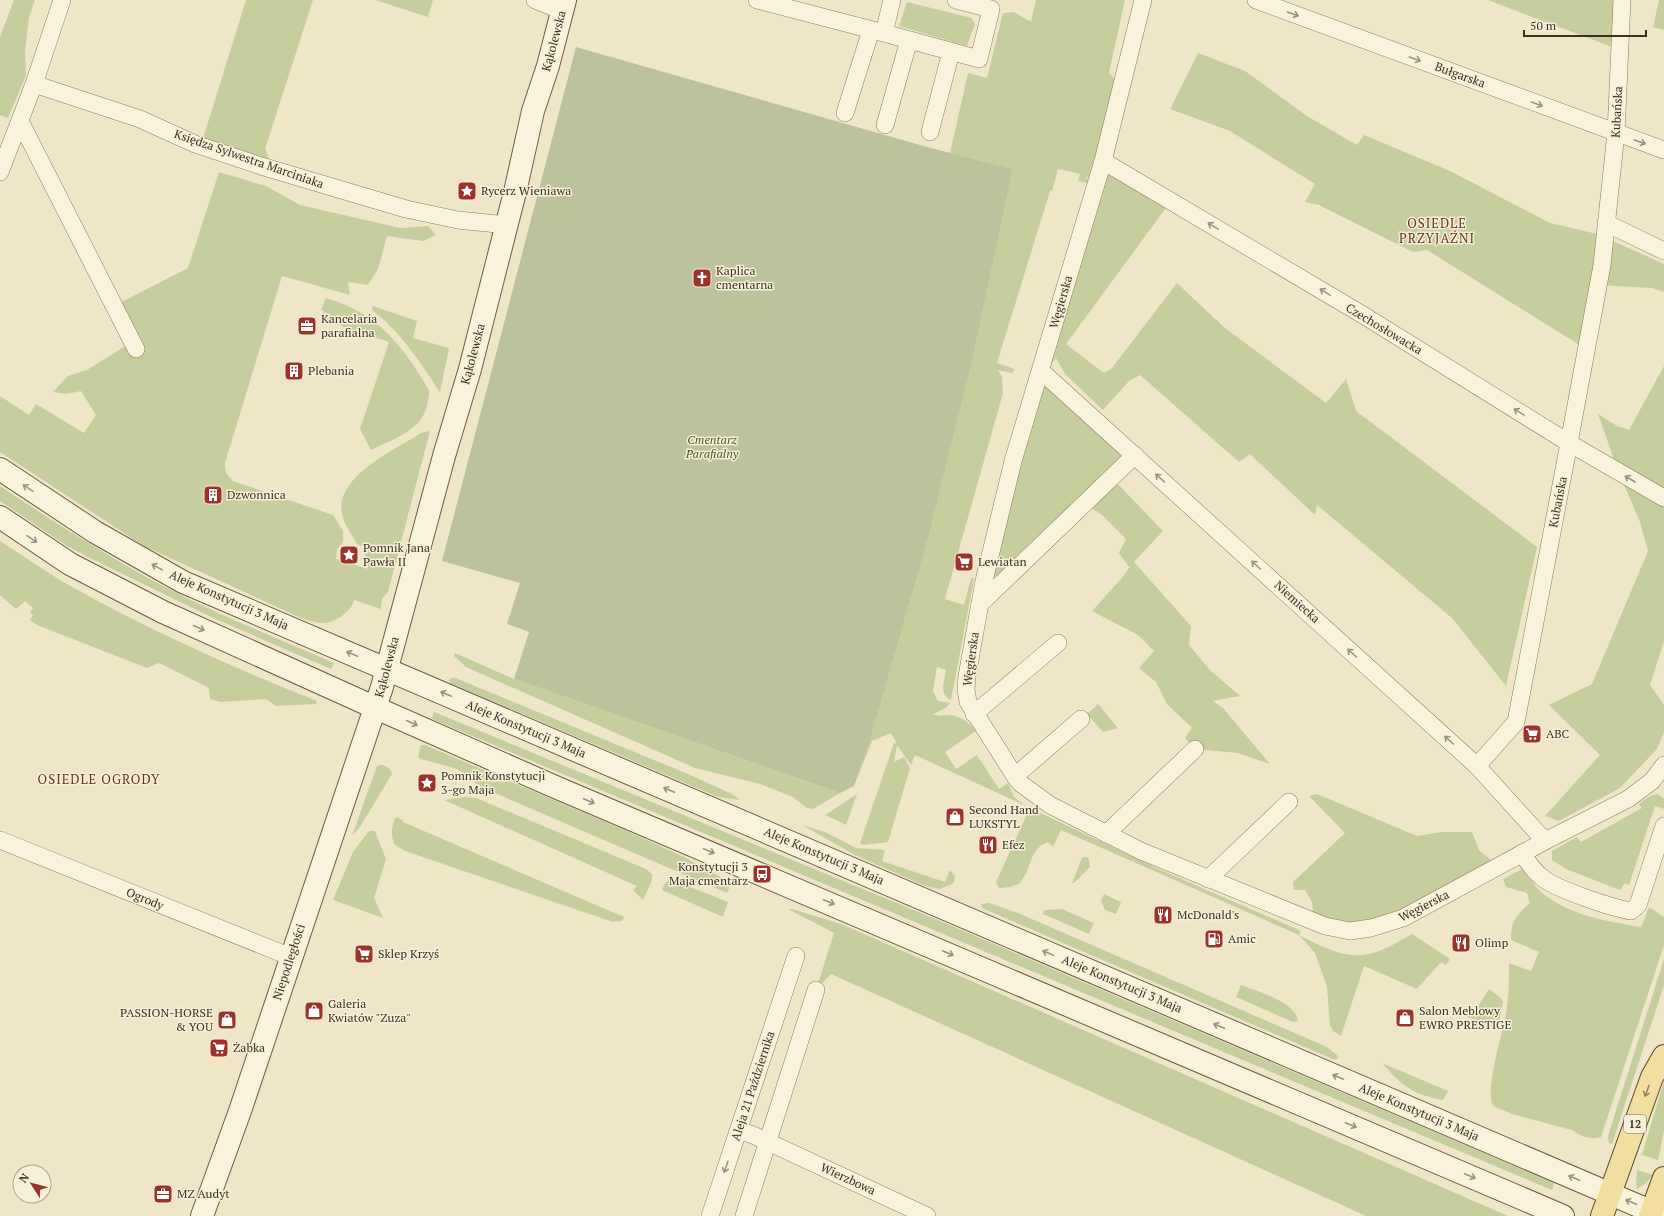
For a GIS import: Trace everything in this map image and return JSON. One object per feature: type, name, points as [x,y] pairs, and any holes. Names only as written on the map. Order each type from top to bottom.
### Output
[{"type":"main road","name":"Kąkolewska","points":[[376,708],[388,669],[444,456],[470,369],[507,226],[529,126],[548,66],[564,6]]},
{"type":"main road","name":"Aleje Konstytucji 3 Maja","points":[[0,469],[95,532],[183,582],[1610,1193],[1655,1215]]},
{"type":"main road","points":[[0,517],[70,564],[163,612],[376,708],[560,789],[1563,1216]]},
{"type":"main road","name":"Niepodległości","points":[[202,1216],[240,1111],[376,708]]},
{"type":"main road","name":"12","points":[[1602,1216],[1652,1077],[1664,1056]]},
{"type":"main road","points":[[1655,1215],[1664,1178]]},
{"type":"street","points":[[0,172],[34,84],[62,0]]},
{"type":"street","points":[[535,0],[564,6]]},
{"type":"street","points":[[757,0],[979,59],[991,9],[956,0]]},
{"type":"street","points":[[846,113],[878,31],[892,0]]},
{"type":"street","name":"Węgierska","points":[[1143,0],[1103,161],[1013,461],[980,604],[966,689],[968,702],[974,714],[1015,776],[1020,783],[1050,805],[1106,834],[1208,880],[1325,926],[1350,931],[1371,928],[1404,918],[1522,853],[1628,799],[1663,773]]},
{"type":"street","name":"Bułgarska","points":[[1256,0],[1664,150]]},
{"type":"street","name":"Kubańska","points":[[1477,766],[1516,722],[1570,443],[1602,265],[1616,133],[1622,0]]},
{"type":"street","points":[[885,125],[909,40]]},
{"type":"street","points":[[930,132],[951,52]]},
{"type":"street","name":"Księdza Sylwestra Marciniaka","points":[[34,84],[140,119],[195,144],[261,166],[406,208],[458,220],[507,226]]},
{"type":"street","points":[[20,121],[136,349]]},
{"type":"street","name":"Czechosłowacka","points":[[1103,161],[1363,315],[1570,443],[1664,498]]},
{"type":"street","points":[[1606,223],[1664,251]]},
{"type":"street","name":"Niemiecka","points":[[1041,371],[1477,766],[1545,841]]},
{"type":"street","points":[[980,604],[1135,456]]},
{"type":"street","points":[[974,714],[1058,643]]},
{"type":"street","points":[[1015,776],[1081,719]]},
{"type":"street","points":[[1106,834],[1195,749]]},
{"type":"street","points":[[1208,880],[1289,802]]},
{"type":"street","points":[[1522,853],[1532,868],[1544,879],[1562,889],[1631,911],[1638,905],[1664,826]]},
{"type":"street","name":"Ogrody","points":[[0,840],[291,957]]},
{"type":"street","name":"Aleja 21 Października","points":[[710,1216],[796,956]]},
{"type":"street","points":[[744,1216],[816,990]]},
{"type":"street","name":"Wierzbowa","points":[[739,1130],[927,1216]]},
{"type":"green space","points":[[14,0],[35,0],[29,17],[25,52],[26,75],[8,118],[0,115],[0,37]]},
{"type":"green space","points":[[246,0],[313,0],[265,149],[274,169],[201,145]]},
{"type":"green space","points":[[375,0],[433,0],[428,17]]},
{"type":"green space","points":[[1036,0],[1125,0],[1109,73],[1117,81],[1103,161],[1171,201],[1066,344],[1104,373],[1112,368],[1177,283],[1225,328],[1326,403],[1346,379],[1356,411],[1537,547],[1506,686],[1452,618],[1317,505],[1315,515],[1250,454],[1239,462],[1140,375],[1129,381],[1103,410],[1065,374],[1056,358],[1045,373],[1135,455],[1112,478],[1163,531],[1134,562],[1191,626],[1189,645],[1210,670],[1240,696],[1213,701],[1223,708],[1270,764],[1238,753],[1195,749],[1185,738],[1192,728],[1167,704],[1156,682],[1139,668],[1154,651],[1138,635],[1092,611],[1121,579],[1132,564],[1129,567],[1119,553],[1126,539],[1102,515],[1085,504],[980,604],[1096,184],[1085,175],[1091,184],[1078,181],[1080,174],[1058,169],[997,363],[1015,369],[1012,373],[998,370],[1002,377],[1003,393],[945,599],[964,605],[971,578],[974,579],[951,700],[943,691],[946,670],[937,667],[933,691],[938,701],[950,703],[946,708],[933,714],[939,716],[949,715],[961,718],[968,722],[976,731],[945,752],[956,769],[977,755],[999,789],[1008,783],[1014,797],[1026,806],[915,755],[911,765],[897,745],[894,762],[904,757],[910,768],[888,842],[863,845],[860,843],[894,743],[897,744],[891,733],[872,741],[854,786],[870,741],[930,532],[973,358],[1013,169],[950,153],[968,73],[987,78],[1003,13],[1014,12],[1031,22]]},
{"type":"green space","points":[[1488,0],[1622,0],[1620,50]]},
{"type":"green space","points":[[1659,0],[1664,0],[1664,30],[1653,27]]},
{"type":"green space","points":[[907,2],[972,18],[975,24],[967,46],[899,26]]},
{"type":"green space","name":"Cmentarz Parafialny","points":[[576,47],[927,147],[1013,169],[973,358],[930,532],[870,741],[854,786],[840,793],[514,679],[529,632],[507,624],[520,583],[442,561]]},
{"type":"green space","points":[[1198,53],[1245,71],[1307,116],[1357,145],[1364,135],[1450,171],[1550,223],[1597,234],[1664,264],[1664,292],[1652,288],[1598,285],[1586,349],[1427,250],[1413,252],[1319,205],[1305,202],[1315,184],[1230,131],[1170,109]]},
{"type":"green space","points":[[219,172],[266,186],[300,205],[400,228],[428,226],[436,235],[423,241],[387,236],[378,269],[368,285],[348,282],[350,295],[282,276],[225,463],[226,473],[233,481],[333,515],[343,531],[343,542],[337,549],[336,559],[368,569],[364,560],[367,548],[357,544],[346,526],[342,514],[342,500],[348,488],[357,476],[369,466],[421,433],[430,431],[388,592],[382,599],[381,609],[354,600],[350,608],[342,616],[333,621],[320,623],[301,618],[144,546],[0,452],[0,396],[29,415],[36,404],[84,433],[96,415],[81,391],[66,394],[53,392],[68,376],[87,370],[132,342],[114,306],[188,268]]},
{"type":"green space","points":[[326,298],[344,304],[360,312],[387,333],[409,359],[429,390],[427,406],[424,415],[419,422],[397,438],[371,450],[360,429],[389,342],[321,319],[324,311],[321,310]]},
{"type":"green space","points":[[373,306],[417,321],[413,338],[449,348],[440,392],[401,338],[372,310]]},
{"type":"green space","points":[[1664,366],[1664,641],[1650,685],[1664,705],[1664,732],[1657,749],[1620,788],[1559,821],[1545,816],[1600,755],[1549,705],[1592,684],[1648,551],[1640,522],[1618,471],[1598,414],[1617,426],[1629,430]]},
{"type":"green space","points":[[0,486],[56,523],[132,569],[174,592],[219,613],[334,663],[331,669],[211,617],[67,546],[0,501]]},
{"type":"green space","points":[[0,541],[65,583],[134,620],[255,676],[317,701],[316,704],[276,706],[266,699],[220,702],[210,699],[209,688],[159,663],[147,668],[37,625],[30,620],[33,615],[30,613],[33,608],[25,601],[16,609],[0,595]]},
{"type":"green space","points":[[455,653],[514,679],[840,793],[813,809],[807,808],[793,797],[760,784],[695,768],[466,667],[454,656]]},
{"type":"green space","points":[[453,677],[688,774],[732,794],[740,800],[718,797],[450,683],[449,680]]},
{"type":"green space","points":[[1098,704],[1118,728],[1103,732],[1087,714]]},
{"type":"green space","points":[[434,712],[933,918],[1554,1183],[1552,1190],[432,719]]},
{"type":"green space","points":[[421,745],[425,745],[684,857],[731,883],[727,893],[481,787],[457,769],[421,759],[418,757]]},
{"type":"green space","points":[[383,765],[389,768],[392,774],[360,827],[352,836],[377,766]]},
{"type":"green space","points":[[857,794],[846,825],[825,815]]},
{"type":"green space","points":[[1317,794],[1417,836],[1442,832],[1472,832],[1479,850],[1498,866],[1403,918],[1350,931],[1313,912],[1312,902],[1305,890],[1294,890],[1293,882],[1345,833],[1309,796]]},
{"type":"green space","points":[[1658,794],[1664,799],[1664,809],[1655,806],[1629,885],[1625,883],[1620,890],[1566,869],[1552,860],[1552,851],[1577,837],[1581,842],[1642,808],[1639,804],[1650,796]]},
{"type":"green space","points":[[464,797],[476,798],[646,869],[652,874],[652,880],[643,900],[633,890],[637,886],[444,800]]},
{"type":"green space","points":[[1030,808],[1163,871],[1301,932],[1299,935],[1061,830],[1053,847],[1048,842],[1040,846],[1033,855],[1026,874],[1019,884],[999,888],[996,882]]},
{"type":"green space","points":[[396,817],[403,820],[403,822],[624,917],[622,921],[613,922],[405,851],[394,844],[393,841],[392,827]]},
{"type":"green space","points":[[802,825],[825,832],[856,848],[885,850],[882,861],[945,882],[950,870],[955,876],[954,883],[940,889],[925,886],[855,855]]},
{"type":"green space","points":[[369,831],[375,831],[386,859],[374,898],[383,918],[333,900],[353,852]]},
{"type":"green space","points":[[1086,857],[1089,859],[1090,867],[1074,883],[1072,883],[1082,858]]},
{"type":"green space","points":[[1522,869],[1542,893],[1553,901],[1577,912],[1602,920],[1641,927],[1649,907],[1664,917],[1664,945],[1601,1137],[1586,1137],[1572,1130],[1512,1114],[1493,1106],[1491,1085],[1507,1006],[1509,990],[1509,963],[1531,971],[1539,952],[1511,940],[1511,933],[1515,919],[1530,903],[1527,893],[1506,887],[1503,879]]},
{"type":"green space","points":[[670,879],[728,902],[723,917],[662,890],[665,883]]},
{"type":"green space","points":[[1104,894],[1121,902],[1116,914],[1105,910],[1101,901]]},
{"type":"green space","points":[[989,903],[1018,913],[1327,1047],[1339,1057],[1335,1060],[982,908],[981,904]]},
{"type":"green space","points":[[788,909],[841,924],[1508,1216],[1366,1216],[831,974],[816,990],[834,933]]},
{"type":"green space","points":[[1062,909],[1094,923],[1089,934],[1043,914],[1044,910]]},
{"type":"green space","points":[[1412,934],[1450,959],[1446,965],[1441,962],[1417,989],[1364,966],[1341,1036],[1333,1031],[1330,1025],[1327,987],[1315,953],[1299,935],[1336,952],[1366,955],[1395,944]]},
{"type":"green space","points":[[1664,959],[1664,985],[1612,1144],[1609,1143],[1608,1136]]},
{"type":"green space","points":[[1241,985],[1283,1003],[1296,1014],[1298,1021],[1293,1022],[1236,997]]},
{"type":"green space","points":[[1489,989],[1501,998],[1503,1002],[1498,1027],[1487,1026],[1466,1016],[1468,1011],[1473,1014]]},
{"type":"green space","points":[[1382,1063],[1448,1091],[1443,1100],[1423,1095],[1408,1088]]},
{"type":"green space","points":[[1664,1081],[1664,1131],[1658,1160],[1642,1155]]},
{"type":"green space","points":[[1637,1170],[1653,1175],[1645,1184],[1637,1189],[1636,1181]]},
{"type":"place","name":"Rycerz Wieniawa","points":[[467,191]]},
{"type":"place","name":"Kaplica cmentarna","points":[[702,278]]},
{"type":"place","name":"Kancelaria parafialna","points":[[307,326]]},
{"type":"place","name":"Plebania","points":[[294,371]]},
{"type":"place","name":"Dzwonnica","points":[[213,495]]},
{"type":"place","name":"Pomnik Jana Pawła II","points":[[349,555]]},
{"type":"place","name":"Lewiatan","points":[[964,562]]},
{"type":"place","name":"ABC","points":[[1532,734]]},
{"type":"place","name":"Pomnik Konstytucji 3-go Maja","points":[[427,783]]},
{"type":"place","name":"Second Hand LUKSTYL","points":[[955,817]]},
{"type":"place","name":"Efez","points":[[988,845]]},
{"type":"place","name":"Konstytucji 3 Maja cmentarz","points":[[762,874]]},
{"type":"place","name":"McDonald's","points":[[1163,915]]},
{"type":"place","name":"Amic","points":[[1214,939]]},
{"type":"place","name":"Olimp","points":[[1461,943]]},
{"type":"place","name":"Sklep Krzyś","points":[[364,954]]},
{"type":"place","name":"Galeria Kwiatów \"Zuza\"","points":[[314,1011]]},
{"type":"place","name":"Salon Meblowy EWRO PRESTIGE","points":[[1405,1018]]},
{"type":"place","name":"PASSION-HORSE & YOU","points":[[227,1020]]},
{"type":"place","name":"Żabka","points":[[219,1048]]},
{"type":"place","name":"MZ Audyt","points":[[163,1194]]},
{"type":"district","name":"OSIEDLE PRZYJAŹNI","points":[[1437,230]]},
{"type":"district","name":"OSIEDLE OGRODY","points":[[99,779]]}]
